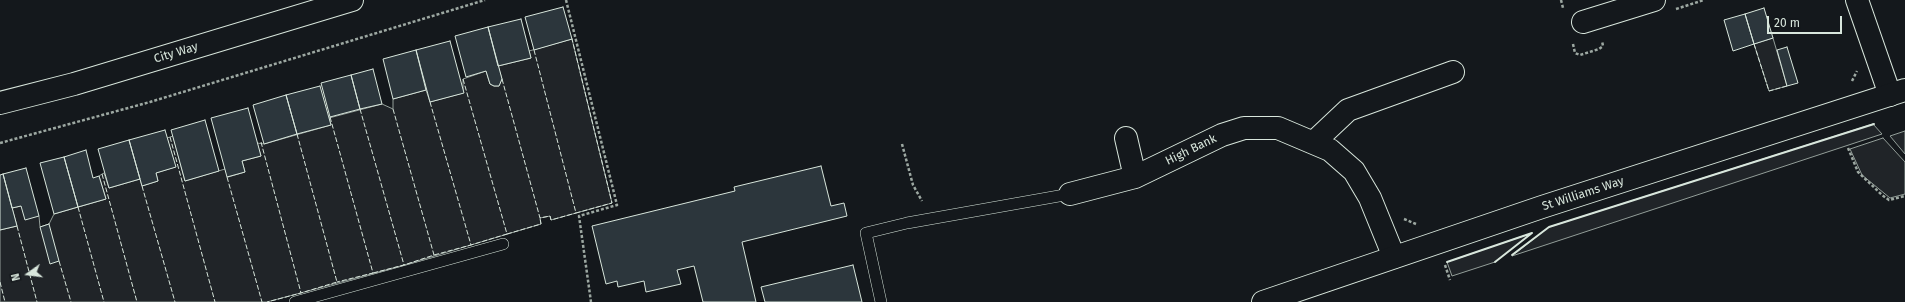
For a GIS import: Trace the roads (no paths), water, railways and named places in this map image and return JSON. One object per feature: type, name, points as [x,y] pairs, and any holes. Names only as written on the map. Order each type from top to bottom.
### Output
[{"type":"street","name":"City Way","points":[[0,103],[74,84],[352,0]]},
{"type":"street","points":[[1583,22],[1654,0]]},
{"type":"street","points":[[1856,0],[1878,62],[1898,93]]},
{"type":"street","points":[[1314,142],[1348,110],[1453,72]]},
{"type":"street","name":"St Williams Way","points":[[1263,302],[1542,207],[1898,93]]},
{"type":"street","name":"High Bank","points":[[1070,194],[1135,177],[1222,135],[1244,128],[1278,128],[1314,142],[1336,154],[1349,167],[1360,180],[1377,213],[1394,257]]},
{"type":"street","points":[[1126,138],[1135,177]]},
{"type":"lane","points":[[881,302],[866,233],[926,220],[1070,194]]},
{"type":"lane","points":[[295,302],[503,244]]}]
